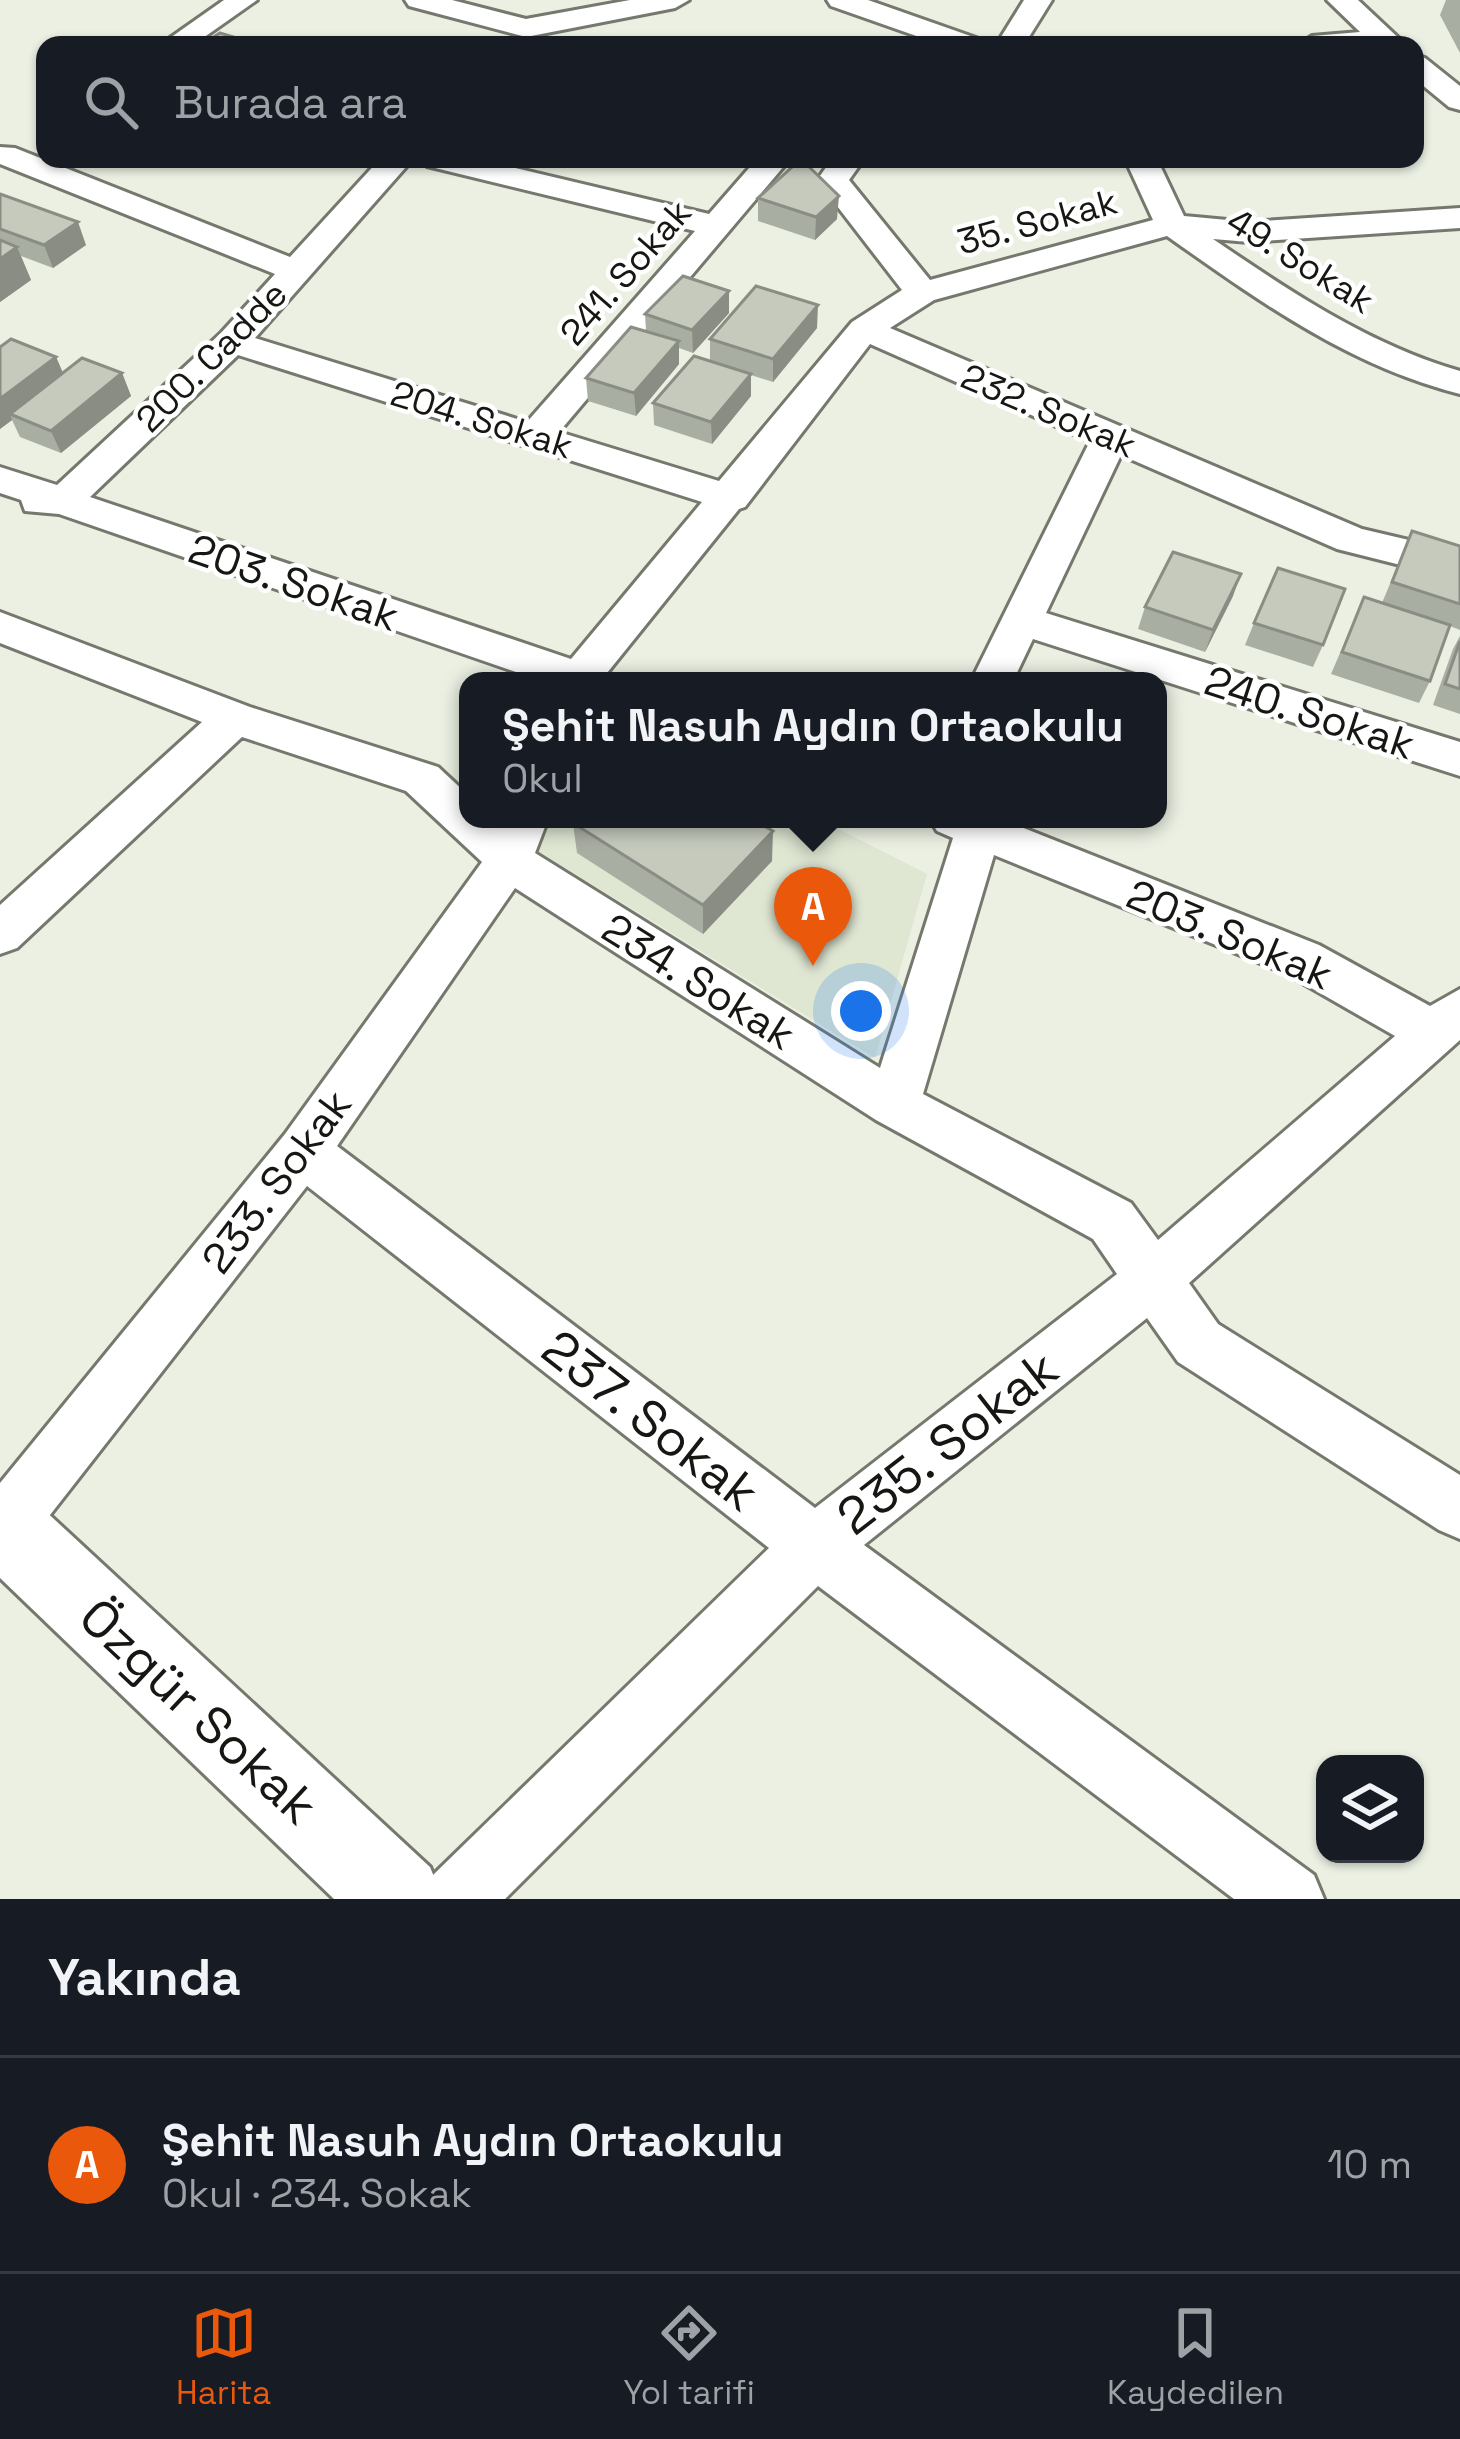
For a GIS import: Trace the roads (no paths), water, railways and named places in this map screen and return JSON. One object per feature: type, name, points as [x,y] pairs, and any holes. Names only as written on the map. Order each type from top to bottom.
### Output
[{"type":"street","points":[[188,36],[243,0]]},
{"type":"street","points":[[419,0],[515,36]]},
{"type":"street","points":[[522,36],[675,0]]},
{"type":"street","points":[[841,0],[923,36]]},
{"type":"street","points":[[1016,36],[1038,0]]},
{"type":"street","points":[[1341,0],[1381,36]]},
{"type":"street","points":[[1424,71],[1460,101]]},
{"type":"street","points":[[54,168],[296,271]]},
{"type":"street","name":"200. Cadde","points":[[63,501],[232,342],[390,168]]},
{"type":"street","points":[[475,168],[716,226]]},
{"type":"street","name":"241. Sokak","points":[[536,435],[766,168]]},
{"type":"street","name":"49. Sokak","points":[[1145,168],[1172,225],[1306,318],[1414,369],[1460,383]]},
{"type":"street","points":[[589,672],[864,329],[922,293],[841,169]]},
{"type":"street","name":"35. Sokak","points":[[922,293],[1172,225],[1249,232],[1460,218]]},
{"type":"street","name":"232. Sokak","points":[[864,329],[1352,540],[1460,566]]},
{"type":"street","name":"204. Sokak","points":[[232,342],[731,498]]},
{"type":"street","points":[[997,672],[1112,437]]},
{"type":"street","name":"203. Sokak","points":[[0,479],[558,672]]},
{"type":"street","points":[[0,508],[6,503],[63,501]]},
{"type":"street","name":"240. Sokak","points":[[1024,621],[1460,759]]},
{"type":"street","name":"234. Sokak","points":[[0,627],[235,718],[422,779],[459,803]]},
{"type":"street","points":[[0,934],[235,718]]},
{"type":"street","points":[[895,1104],[965,828]]},
{"type":"street","name":"203. Sokak","points":[[976,828],[1447,1021]]},
{"type":"street","name":"234. Sokak","points":[[517,840],[895,1104],[1112,1221],[1198,1343],[1460,1509]]},
{"type":"street","name":"233. Sokak","points":[[2,1525],[303,1151],[517,840]]},
{"type":"street","name":"235. Sokak","points":[[457,1899],[815,1546],[1152,1280],[1447,1021]]},
{"type":"street","name":"237. Sokak","points":[[303,1151],[815,1546],[1290,1899]]},
{"type":"street","name":"Özgür Sokak","points":[[2,1525],[398,1899]]},
{"type":"place","name":"Şehit Nasuh Aydın Ortaokulu","points":[[813,966]]}]
